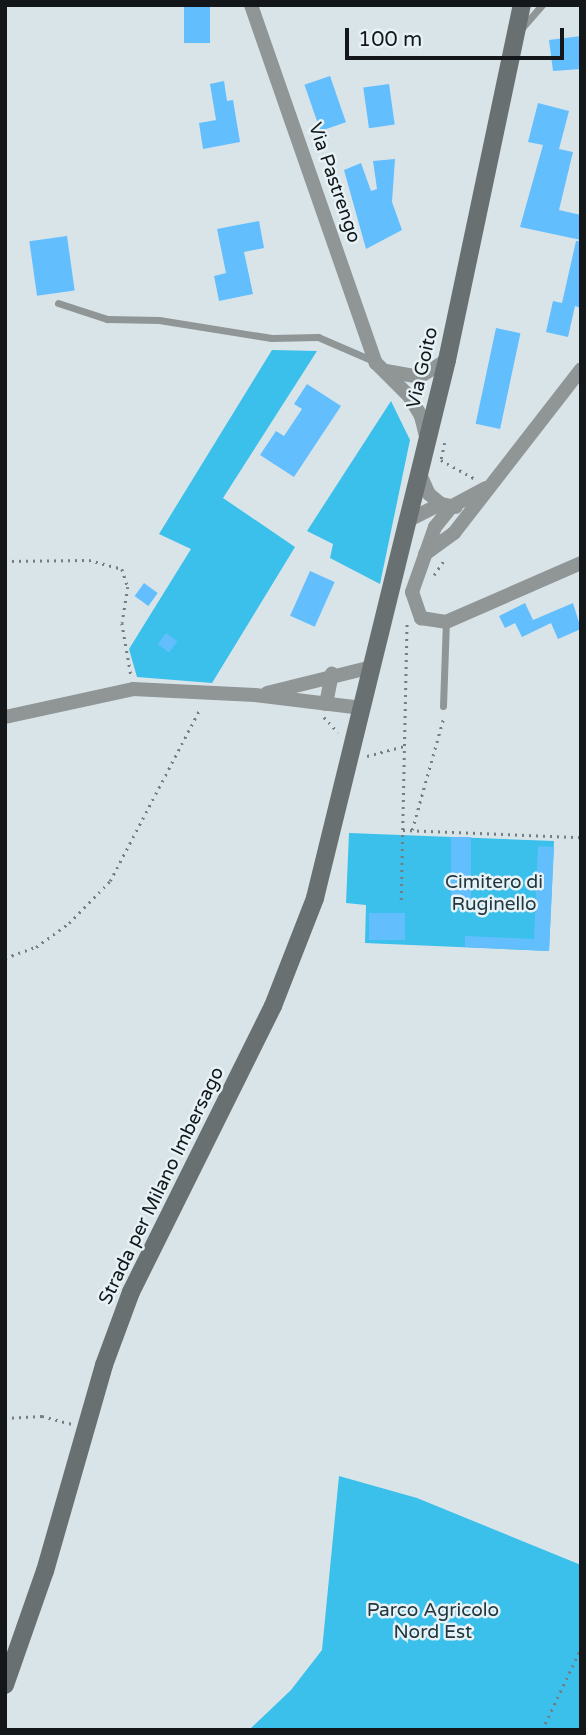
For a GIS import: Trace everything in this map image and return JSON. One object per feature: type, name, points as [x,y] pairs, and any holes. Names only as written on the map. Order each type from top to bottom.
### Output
[{"type":"street","name":"Via Pastrengo","points":[[251,5],[381,367],[421,416],[427,440]]},
{"type":"street","name":"Via Goito","points":[[362,709],[447,360],[522,5]]},
{"type":"street","points":[[381,367],[419,377],[447,360]]},
{"type":"street","points":[[425,554],[454,533],[486,488],[581,369]]},
{"type":"street","points":[[419,472],[429,494],[465,518]]},
{"type":"street","points":[[407,521],[422,509],[447,505],[486,488]]},
{"type":"street","points":[[447,505],[435,527],[412,592],[417,613],[431,623],[446,622],[581,563]]},
{"type":"street","points":[[401,544],[425,554]]},
{"type":"street","points":[[255,695],[332,674],[372,667]]},
{"type":"street","points":[[326,704],[332,674]]},
{"type":"street","points":[[5,717],[133,689],[255,695],[362,709]]},
{"type":"street","name":"Strada per Milano Imbersago","points":[[5,1685],[45,1571],[85,1425],[131,1292],[297,949],[362,709]]},
{"type":"lane","name":"Via Goito","points":[[516,35],[542,5]]},
{"type":"lane","points":[[58,303],[107,319],[159,320],[272,338],[318,337],[381,367]]},
{"type":"lane","points":[[443,706],[446,622]]},
{"type":"path","points":[[446,433],[441,460],[486,488]]},
{"type":"path","points":[[427,585],[446,557]]},
{"type":"path","points":[[5,561],[89,560],[122,569],[128,587],[122,623],[133,689]]},
{"type":"path","points":[[401,900],[407,624],[417,613]]},
{"type":"path","points":[[5,958],[36,947],[69,923],[110,881],[210,692]]},
{"type":"path","points":[[326,704],[324,718],[340,737]]},
{"type":"path","points":[[412,831],[443,706]]},
{"type":"path","points":[[351,754],[387,754],[404,746]]},
{"type":"path","points":[[403,830],[581,837]]},
{"type":"path","points":[[5,1418],[42,1416],[85,1425]]},
{"type":"path","points":[[542,1730],[581,1648]]},
{"type":"green space","points":[[272,350],[317,351],[223,498],[295,547],[212,683],[137,677],[129,649],[191,549],[159,534]]},
{"type":"green space","points":[[391,401],[410,440],[380,584],[330,558],[333,544],[307,531]]},
{"type":"green space","name":"Cimitero di Ruginello","points":[[349,833],[554,841],[549,951],[365,943],[366,905],[346,903]]},
{"type":"green space","name":"Parco Agricolo Nord Est","points":[[339,1476],[417,1498],[581,1565],[581,1730],[249,1730],[291,1690],[322,1650]]},
{"type":"building","points":[[184,5],[210,5],[210,43],[184,43]]},
{"type":"building","points":[[581,36],[581,69],[553,71],[549,40]]},
{"type":"building","points":[[330,76],[346,122],[320,131],[304,85]]},
{"type":"building","points":[[224,81],[227,101],[233,100],[240,142],[203,149],[199,123],[216,120],[210,84]]},
{"type":"building","points":[[389,84],[395,125],[369,128],[363,88]]},
{"type":"building","points":[[538,103],[569,111],[559,149],[573,152],[559,210],[581,215],[581,240],[520,227],[543,145],[528,142]]},
{"type":"building","points":[[395,159],[392,202],[402,230],[366,249],[344,170],[361,163],[371,191],[377,189],[373,161]]},
{"type":"building","points":[[259,221],[264,248],[244,252],[253,294],[219,301],[214,276],[226,273],[217,229]]},
{"type":"building","points":[[67,236],[75,290],[37,296],[29,241]]},
{"type":"building","points":[[576,241],[581,241],[581,308],[575,306],[568,337],[546,332],[553,301],[562,303]]},
{"type":"building","points":[[496,328],[520,333],[500,429],[476,424]]},
{"type":"building","points":[[307,384],[341,406],[294,477],[260,455],[276,431],[284,436],[302,409],[294,404]]},
{"type":"building","points":[[310,571],[335,582],[315,627],[290,616]]},
{"type":"building","points":[[144,583],[158,593],[148,606],[135,596]]},
{"type":"building","points":[[525,603],[533,620],[573,603],[581,629],[558,639],[551,623],[522,637],[515,623],[505,628],[499,616]]},
{"type":"building","points":[[166,633],[177,641],[169,653],[158,644]]},
{"type":"building","points":[[451,837],[471,837],[471,900],[451,900]]},
{"type":"building","points":[[538,846],[554,847],[549,951],[465,947],[465,936],[534,939]]},
{"type":"building","points":[[369,913],[405,913],[405,940],[369,940]]}]
